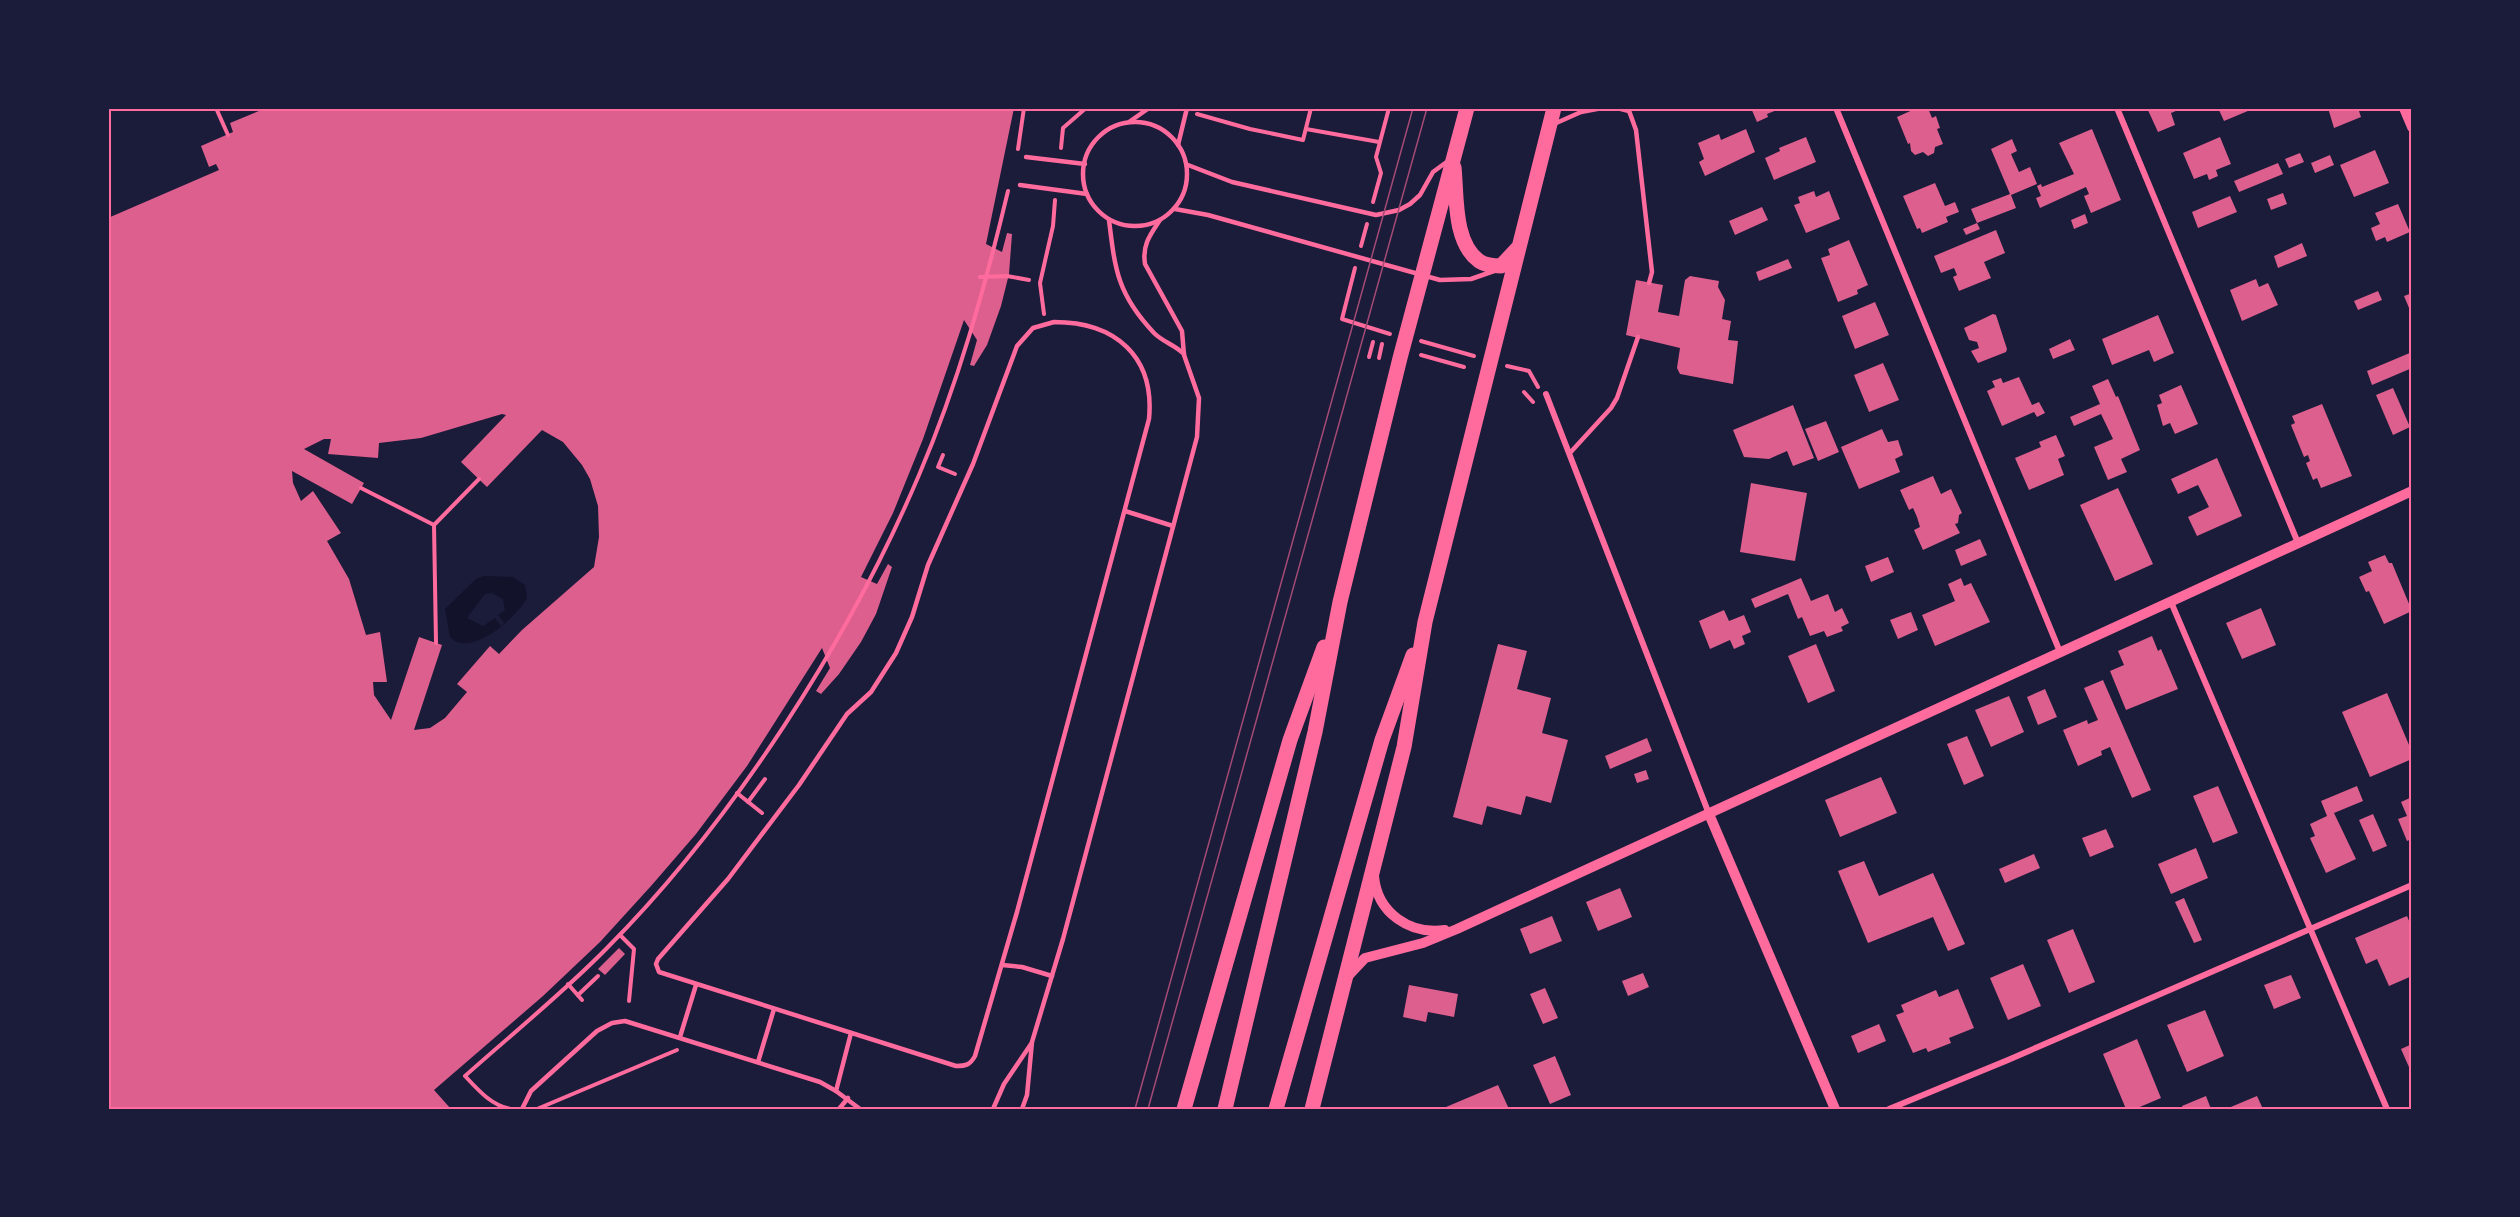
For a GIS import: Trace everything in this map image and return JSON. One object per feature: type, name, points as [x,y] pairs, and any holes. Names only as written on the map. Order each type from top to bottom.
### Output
[{"type":"main road","points":[[1225,1109],[1315,732],[1340,602],[1467,108]]},
{"type":"main road","points":[[1312,1109],[1404,747],[1425,622],[1554,108]]},
{"type":"main road","points":[[1453,158],[1461,232],[1465,242],[1480,262],[1501,266],[1519,246]]},
{"type":"main road","points":[[1184,1109],[1290,740],[1340,602]]},
{"type":"main road","points":[[1276,1109],[1382,740],[1425,622]]},
{"type":"street","points":[[1836,108],[2060,652]]},
{"type":"street","points":[[2116,108],[2298,543]]},
{"type":"street","points":[[2404,108],[2412,127]]},
{"type":"street","points":[[1546,394],[1709,814],[1834,1109]]},
{"type":"street","points":[[1347,977],[1365,958],[1423,943],[1457,929],[2412,490]]},
{"type":"street","points":[[2171,602],[2387,1109]]},
{"type":"street","points":[[1374,870],[1376,889],[1380,899],[1402,922],[1425,932],[1457,929]]},
{"type":"street","points":[[1889,1109],[2008,1060],[2412,885]]},
{"type":"lane","points":[[1130,122],[1148,124],[1166,132],[1178,145],[1188,165],[1184,193],[1175,209],[1160,220],[1143,226],[1124,225],[1109,220],[1095,208],[1088,194],[1083,172],[1088,152],[1098,137],[1114,127],[1130,122],[1149,108]]},
{"type":"lane","points":[[1549,126],[1581,112],[1602,108]]},
{"type":"lane","points":[[1617,108],[1629,110],[1636,130],[1652,272],[1649,283]]},
{"type":"lane","points":[[1178,145],[1187,109]]},
{"type":"lane","points":[[1026,158],[1085,164]]},
{"type":"lane","points":[[1188,165],[1232,182],[1376,215],[1400,210],[1410,204],[1420,195],[1433,172],[1453,158]]},
{"type":"lane","points":[[1020,185],[1088,194]]},
{"type":"lane","points":[[1175,209],[1239,223],[1423,275],[1456,281],[1485,275],[1501,266]]},
{"type":"lane","points":[[1109,220],[1112,255],[1122,288],[1155,334],[1177,347],[1184,355]]},
{"type":"lane","points":[[1022,1109],[1027,1095],[1032,1042],[1052,976],[1197,437],[1200,417],[1197,390],[1184,355],[1178,322],[1144,264],[1145,243],[1160,220]]},
{"type":"lane","points":[[1072,322],[1110,334],[1130,350],[1142,368],[1149,391],[1149,420],[1002,965],[975,1056],[971,1063],[956,1066],[696,985],[659,972],[656,964],[728,879],[773,820],[847,714],[871,692],[896,653],[912,617],[928,565],[967,478],[1017,346],[1033,328],[1045,323],[1072,322]]},
{"type":"lane","points":[[1569,454],[1611,408],[1617,398],[1638,337]]},
{"type":"lane","points":[[1125,511],[1173,526]]},
{"type":"lane","points":[[1002,965],[1022,967],[1052,976]]},
{"type":"lane","points":[[680,1037],[696,985]]},
{"type":"lane","points":[[758,1062],[774,1010]]},
{"type":"lane","points":[[522,1109],[531,1091],[597,1031],[612,1023],[625,1021],[820,1082],[848,1098],[860,1109]]},
{"type":"lane","points":[[836,1091],[851,1033]]},
{"type":"lane","points":[[993,1109],[1011,1071],[1032,1042]]},
{"type":"lane","points":[[839,1109],[848,1098]]},
{"type":"path","points":[[216,108],[228,135]]},
{"type":"path","points":[[1018,152],[1024,108]]},
{"type":"path","points":[[1060,161],[1063,128],[1086,108]]},
{"type":"path","points":[[1187,109],[1250,129],[1303,140],[1311,108]]},
{"type":"path","points":[[1373,202],[1381,173],[1376,157],[1389,108]]},
{"type":"path","points":[[1306,129],[1379,142]]},
{"type":"path","points":[[513,1109],[501,1107],[479,1092],[465,1076],[620,935],[692,851],[737,793],[791,713],[851,614],[883,554],[919,475],[945,408],[988,277],[1010,186]]},
{"type":"path","points":[[1045,323],[1040,284],[1053,225],[1056,190]]},
{"type":"path","points":[[1364,235],[1367,225]]},
{"type":"path","points":[[980,277],[1007,276],[1029,280]]},
{"type":"path","points":[[1352,279],[1342,319],[1388,334]]},
{"type":"path","points":[[1369,357],[1373,342]]},
{"type":"path","points":[[1424,342],[1467,354]]},
{"type":"path","points":[[1379,358],[1382,344]]},
{"type":"path","points":[[1421,355],[1464,367]]},
{"type":"path","points":[[1513,367],[1529,371],[1534,384],[1546,394]]},
{"type":"path","points":[[1524,392],[1533,402]]},
{"type":"path","points":[[943,455],[938,467],[967,478]]},
{"type":"path","points":[[436,643],[434,525],[479,479]]},
{"type":"path","points":[[361,489],[434,525]]},
{"type":"path","points":[[748,802],[765,779]]},
{"type":"path","points":[[737,793],[773,820]]},
{"type":"path","points":[[620,935],[634,949],[629,1001]]},
{"type":"path","points":[[578,995],[598,976]]},
{"type":"path","points":[[568,984],[582,1000]]},
{"type":"path","points":[[534,1109],[672,1053],[692,1041]]},
{"type":"shaded area","points":[[484,576],[513,577],[525,585],[527,598],[514,615],[492,633],[469,643],[459,642],[450,637],[445,609],[476,579]]},
{"type":"pier","points":[[492,593],[503,599],[505,610],[498,615],[504,623],[501,626],[495,618],[483,626],[467,618],[485,594]]},
{"type":"building","points":[[266,108],[1014,108],[986,244],[1002,252],[1007,233],[1012,234],[1009,274],[1001,306],[987,345],[974,366],[970,365],[977,340],[964,320],[923,439],[893,513],[861,577],[877,584],[888,564],[892,567],[876,614],[861,642],[839,674],[821,694],[816,691],[830,668],[822,648],[747,766],[696,834],[651,886],[600,942],[543,996],[434,1090],[451,1109],[108,1109],[108,218],[219,170],[216,164],[209,167],[201,146],[233,132],[230,123]],"holes":[[[502,414],[506,415],[461,462],[487,487],[542,430],[563,442],[590,479],[598,506],[599,537],[594,567],[522,630],[499,654],[490,646],[457,684],[467,692],[445,718],[430,728],[414,730],[442,645],[419,637],[391,720],[374,695],[373,682],[387,682],[380,632],[366,635],[349,579],[327,541],[341,533],[313,491],[301,501],[293,483],[292,471],[352,504],[364,483],[304,449],[324,439],[331,439],[328,454],[378,458],[379,443],[421,438]]]},
{"type":"building","points":[[1751,108],[1782,108],[1767,114],[1768,117],[1757,122]]},
{"type":"building","points":[[1917,108],[1928,108],[1932,118],[1936,116],[1940,128],[1937,129],[1943,144],[1935,147],[1934,153],[1928,156],[1923,152],[1915,155],[1911,151],[1910,143],[1908,144],[1897,117]]},
{"type":"building","points":[[2147,108],[2183,108],[2171,113],[2175,125],[2158,132]]},
{"type":"building","points":[[2255,108],[2224,121],[2219,110]]},
{"type":"building","points":[[2328,108],[2358,108],[2361,117],[2334,128]]},
{"type":"building","points":[[1746,129],[1755,152],[1705,176],[1699,162],[1704,159],[1698,143],[1719,134],[1721,140]]},
{"type":"building","points":[[2092,129],[2121,200],[2091,213],[2084,196],[2089,194],[2086,187],[2040,208],[2036,198],[2041,196],[2037,186],[2041,184],[2042,187],[2074,174],[2059,143]]},
{"type":"building","points":[[1806,137],[1816,162],[1774,180],[1765,158],[1780,151],[1779,148]]},
{"type":"building","points":[[2220,137],[2231,164],[2216,170],[2218,176],[2209,180],[2207,174],[2194,179],[2183,153]]},
{"type":"building","points":[[2012,139],[2017,151],[2011,154],[2019,172],[2030,167],[2037,184],[2011,195],[2016,208],[1977,223],[1971,209],[2010,194],[1991,149]]},
{"type":"building","points":[[2375,150],[2389,183],[2354,197],[2340,165]]},
{"type":"building","points":[[2300,153],[2304,162],[2289,168],[2285,159]]},
{"type":"building","points":[[2330,155],[2334,165],[2315,173],[2311,163]]},
{"type":"building","points":[[2278,163],[2283,174],[2239,192],[2234,181]]},
{"type":"building","points":[[1935,183],[1945,206],[1955,202],[1959,212],[1946,217],[1948,222],[1922,233],[1920,228],[1917,229],[1903,196]]},
{"type":"building","points":[[1814,191],[1816,197],[1829,191],[1840,219],[1806,233],[1794,205],[1800,203],[1798,197]]},
{"type":"building","points":[[2283,193],[2287,204],[2271,210],[2267,199]]},
{"type":"building","points":[[2230,196],[2237,212],[2198,228],[2192,212]]},
{"type":"building","points":[[2398,204],[2410,232],[2387,242],[2385,237],[2376,241],[2371,228],[2380,224],[2375,213]]},
{"type":"building","points":[[1762,207],[1768,220],[1735,235],[1729,221]]},
{"type":"building","points":[[2085,214],[2088,223],[2074,229],[2071,220]]},
{"type":"building","points":[[1977,223],[1980,229],[1966,235],[1963,229]]},
{"type":"building","points":[[1996,230],[2005,253],[1984,262],[1991,278],[1959,291],[1953,277],[1957,275],[1954,268],[1941,273],[1934,256]]},
{"type":"building","points":[[1849,240],[1868,285],[1857,290],[1858,294],[1838,302],[1821,258],[1830,255],[1828,249]]},
{"type":"building","points":[[2302,243],[2307,256],[2278,268],[2274,256]]},
{"type":"building","points":[[1788,259],[1792,268],[1759,281],[1756,272]]},
{"type":"building","points":[[1690,276],[1719,281],[1718,287],[1725,300],[1722,319],[1731,321],[1728,340],[1738,341],[1733,384],[1680,374],[1677,368],[1680,348],[1626,335],[1636,280],[1663,285],[1658,312],[1679,316],[1685,280]]},
{"type":"building","points":[[2256,279],[2259,287],[2268,283],[2278,305],[2242,321],[2230,290]]},
{"type":"building","points":[[2378,291],[2382,300],[2358,310],[2354,301]]},
{"type":"building","points":[[2412,293],[2412,315],[2404,296]]},
{"type":"building","points":[[1875,302],[1889,335],[1855,349],[1842,316]]},
{"type":"building","points":[[1993,314],[1996,315],[2007,349],[2006,352],[1978,363],[1971,351],[1979,348],[1977,342],[1969,340],[1964,328]]},
{"type":"building","points":[[2158,315],[2174,353],[2154,362],[2149,350],[2112,365],[2102,339]]},
{"type":"building","points":[[2070,339],[2075,350],[2053,359],[2049,349]]},
{"type":"building","points":[[2412,352],[2412,368],[2372,385],[2367,371]]},
{"type":"building","points":[[1883,363],[1899,400],[1869,412],[1854,375]]},
{"type":"building","points":[[2019,377],[2032,405],[2039,402],[2045,413],[2037,417],[2034,412],[2002,426],[1987,391],[1995,387],[1992,381],[2001,378],[2003,383]]},
{"type":"building","points":[[2108,379],[2116,397],[2118,396],[2140,450],[2121,459],[2127,472],[2108,480],[2094,447],[2113,439],[2101,414],[2074,426],[2070,417],[2100,404],[2092,386]]},
{"type":"building","points":[[2181,385],[2198,424],[2175,434],[2170,423],[2163,426],[2157,405],[2162,403],[2159,395]]},
{"type":"building","points":[[2393,388],[2410,427],[2393,435],[2376,395]]},
{"type":"building","points":[[2322,404],[2352,476],[2321,488],[2317,478],[2313,480],[2306,463],[2310,461],[2308,455],[2304,457],[2291,425],[2295,423],[2292,416]]},
{"type":"building","points":[[1793,405],[1814,458],[1793,466],[1787,451],[1769,459],[1744,457],[1733,430]]},
{"type":"building","points":[[1826,421],[1839,452],[1818,461],[1805,429]]},
{"type":"building","points":[[1882,429],[1888,442],[1898,440],[1903,455],[1895,459],[1900,472],[1859,489],[1841,447]]},
{"type":"building","points":[[2056,435],[2065,456],[2058,459],[2064,475],[2029,490],[2015,458],[2041,447],[2039,442]]},
{"type":"building","points":[[2217,458],[2242,516],[2197,536],[2188,517],[2209,507],[2198,485],[2178,494],[2171,479]]},
{"type":"building","points":[[1933,476],[1941,494],[1951,489],[1962,513],[1959,515],[1958,523],[1955,524],[1960,533],[1923,550],[1914,530],[1920,527],[1917,517],[1913,508],[1909,510],[1900,490]]},
{"type":"building","points":[[1751,483],[1807,493],[1795,561],[1740,552]]},
{"type":"building","points":[[2118,488],[2153,564],[2115,581],[2080,505]]},
{"type":"building","points":[[1980,539],[1987,555],[1961,566],[1955,550]]},
{"type":"building","points":[[2385,555],[2389,563],[2392,563],[2412,611],[2384,624],[2369,591],[2366,592],[2359,577],[2372,571],[2368,562]]},
{"type":"building","points":[[1888,557],[1894,572],[1871,582],[1865,566]]},
{"type":"building","points":[[1801,578],[1811,601],[1828,594],[1835,612],[1842,608],[1849,623],[1841,627],[1843,631],[1827,637],[1824,631],[1810,636],[1802,617],[1798,619],[1788,594],[1755,608],[1751,599]]},
{"type":"building","points":[[1961,578],[1964,586],[1971,583],[1990,622],[1935,646],[1922,615],[1955,601],[1948,584]]},
{"type":"building","points":[[2261,608],[2276,645],[2242,659],[2226,623]]},
{"type":"building","points":[[1724,610],[1729,621],[1744,615],[1751,632],[1742,636],[1745,644],[1734,649],[1730,640],[1710,649],[1699,621]]},
{"type":"building","points":[[1911,612],[1918,630],[1898,639],[1890,620]]},
{"type":"building","points":[[2152,636],[2158,651],[2161,649],[2178,689],[2126,710],[2110,671],[2124,665],[2118,651]]},
{"type":"building","points":[[1498,644],[1527,651],[1517,689],[1551,698],[1542,733],[1568,740],[1551,803],[1526,796],[1521,815],[1487,806],[1482,825],[1453,817]]},
{"type":"building","points":[[1816,644],[1835,691],[1808,703],[1788,656]]},
{"type":"building","points":[[2103,680],[2151,790],[2132,798],[2110,747],[2101,751],[2102,755],[2078,766],[2063,730],[2087,720],[2088,724],[2098,720],[2084,688]]},
{"type":"building","points":[[2045,689],[2057,717],[2038,725],[2027,697]]},
{"type":"building","points":[[2387,693],[2412,752],[2412,759],[2370,777],[2342,712]]},
{"type":"building","points":[[2009,696],[2024,732],[1991,747],[1975,710]]},
{"type":"building","points":[[1967,736],[1984,776],[1964,785],[1947,744]]},
{"type":"building","points":[[1647,738],[1652,751],[1610,769],[1605,756]]},
{"type":"building","points":[[1646,770],[1649,779],[1637,783],[1634,774]]},
{"type":"building","points":[[1881,777],[1897,813],[1840,837],[1825,800]]},
{"type":"building","points":[[2218,786],[2238,833],[2213,843],[2193,796]]},
{"type":"building","points":[[2357,786],[2363,801],[2334,813],[2356,859],[2326,873],[2310,838],[2315,836],[2310,824],[2327,816],[2321,801]]},
{"type":"building","points":[[2412,797],[2412,839],[2407,841],[2398,819],[2407,816],[2401,802]]},
{"type":"building","points":[[2373,814],[2387,846],[2373,852],[2359,820]]},
{"type":"building","points":[[2106,829],[2114,847],[2090,857],[2082,838]]},
{"type":"building","points":[[2196,848],[2208,878],[2171,894],[2158,864]]},
{"type":"building","points":[[2034,854],[2040,868],[2005,883],[1999,869]]},
{"type":"building","points":[[1864,861],[1879,896],[1933,873],[1965,944],[1948,951],[1933,917],[1868,943],[1838,871]]},
{"type":"building","points":[[1620,888],[1632,917],[1598,931],[1586,902]]},
{"type":"building","points":[[2184,898],[2202,940],[2194,943],[2175,902]]},
{"type":"building","points":[[1552,916],[1562,941],[1530,954],[1520,929]]},
{"type":"building","points":[[2407,916],[2412,928],[2412,976],[2389,986],[2377,959],[2366,964],[2355,938]]},
{"type":"building","points":[[2073,929],[2095,982],[2069,993],[2047,940]]},
{"type":"building","points":[[619,948],[625,954],[605,975],[598,969]]},
{"type":"building","points":[[2023,964],[2041,1006],[2008,1020],[1990,978]]},
{"type":"building","points":[[1643,973],[1649,987],[1628,996],[1622,981]]},
{"type":"building","points":[[2291,975],[2301,998],[2274,1009],[2264,985]]},
{"type":"building","points":[[1409,985],[1458,994],[1454,1017],[1428,1012],[1426,1022],[1403,1017]]},
{"type":"building","points":[[1545,988],[1558,1018],[1543,1024],[1530,994]]},
{"type":"building","points":[[1958,989],[1974,1028],[1949,1038],[1951,1043],[1928,1052],[1926,1048],[1913,1053],[1896,1015],[1904,1012],[1901,1005],[1936,990],[1939,997]]},
{"type":"building","points":[[2205,1010],[2224,1056],[2187,1072],[2167,1025]]},
{"type":"building","points":[[1879,1024],[1886,1041],[1858,1053],[1851,1036]]},
{"type":"building","points":[[2137,1039],[2161,1098],[2135,1109],[2126,1109],[2103,1054]]},
{"type":"building","points":[[2412,1044],[2412,1074],[2401,1049]]},
{"type":"building","points":[[1555,1056],[1571,1095],[1550,1104],[1533,1065]]},
{"type":"building","points":[[1498,1085],[1509,1109],[1447,1109],[1446,1107]]},
{"type":"building","points":[[2206,1096],[2211,1109],[2183,1109],[2182,1106]]},
{"type":"building","points":[[2257,1096],[2263,1109],[2226,1109]]},
{"type":"tram line","points":[[1135,1109],[1413,108]]},
{"type":"tram line","points":[[1148,1109],[1427,108]]}]
